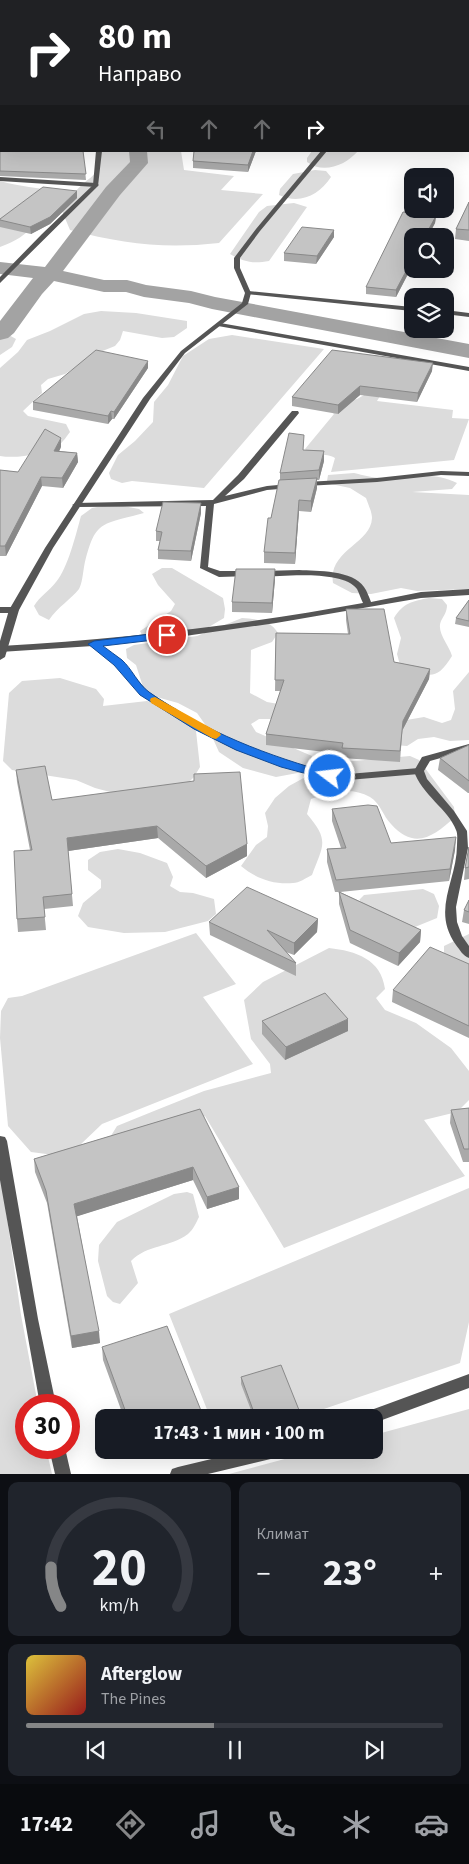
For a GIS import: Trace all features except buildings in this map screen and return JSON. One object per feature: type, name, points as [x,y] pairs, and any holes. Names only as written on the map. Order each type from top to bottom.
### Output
[{"type":"street","points":[[0,281],[96,185],[99,152]]},
{"type":"street","points":[[323,152],[237,258],[237,268],[248,293],[245,304],[183,352],[147,398],[76,505],[14,610],[1,653],[278,622],[420,595],[469,592]]},
{"type":"street","points":[[0,179],[96,185]]},
{"type":"street","points":[[248,293],[404,308]]},
{"type":"street","points":[[454,313],[469,314]]},
{"type":"street","points":[[220,325],[469,369]]},
{"type":"street","points":[[295,413],[241,477],[213,502],[204,568],[219,574],[325,573],[351,581],[360,587],[368,605]]},
{"type":"street","points":[[76,505],[213,502],[267,488],[441,473],[469,474]]},
{"type":"street","points":[[0,610],[14,610]]},
{"type":"street","points":[[94,644],[118,662],[144,693],[198,726],[240,748],[285,764],[330,776],[348,777],[419,771]]},
{"type":"street","points":[[469,747],[426,759],[419,771],[422,780],[462,829],[465,856],[451,901],[452,926],[458,941],[469,954]]},
{"type":"street","points":[[0,1141],[30,1319],[46,1394]]},
{"type":"street","points":[[383,1412],[469,1380]]},
{"type":"street","points":[[60,1459],[63,1474]]},
{"type":"street","points":[[178,1474],[241,1459]]},
{"type":"shaded area","points":[[98,152],[181,152],[184,170],[234,176],[221,190],[263,194],[219,243],[199,245],[144,244],[108,239],[70,230],[62,211],[76,191],[94,175],[99,160]]},
{"type":"shaded area","points":[[311,152],[357,152],[347,161],[327,168],[313,166],[307,162],[307,158]]},
{"type":"shaded area","points":[[315,170],[326,171],[331,177],[321,189],[302,198],[294,199],[279,195],[280,189],[293,174]]},
{"type":"shaded area","points":[[0,181],[58,192],[28,232],[11,243],[0,247]]},
{"type":"shaded area","points":[[294,203],[307,207],[269,261],[249,262],[230,254],[259,212],[267,206]]},
{"type":"shaded area","points":[[101,311],[136,313],[187,321],[187,328],[174,337],[162,338],[123,331],[120,340],[115,346],[100,352],[65,374],[48,379],[41,385],[42,393],[23,411],[28,416],[66,424],[70,432],[59,445],[46,451],[23,456],[0,456],[0,368],[18,352],[27,340],[84,314]]},
{"type":"shaded area","points":[[0,330],[16,339],[12,347],[0,355]]},
{"type":"shaded area","points":[[232,335],[324,349],[204,488],[132,481],[122,483],[111,479],[109,473],[118,455],[153,422],[154,402],[168,385],[183,356],[209,339]]},
{"type":"shaded area","points":[[389,381],[377,401],[453,410],[452,418],[469,419],[454,460],[331,472],[335,458],[308,452],[305,449],[334,414],[325,405],[357,399]]},
{"type":"shaded area","points":[[354,473],[379,478],[439,477],[457,483],[452,489],[412,492],[469,495],[469,589],[417,591],[401,588],[371,594],[352,593],[333,583],[333,572],[337,563],[365,534],[370,527],[372,518],[366,498],[350,488],[331,484],[327,481],[328,475]]},
{"type":"shaded area","points":[[113,504],[139,509],[144,513],[102,526],[92,540],[79,589],[49,620],[39,615],[34,606],[60,576],[71,550],[81,516],[92,508]]},
{"type":"shaded area","points":[[162,568],[172,568],[223,598],[224,618],[202,631],[142,635],[140,631],[171,611],[175,604],[158,585],[152,574]]},
{"type":"shaded area","points":[[429,598],[442,599],[447,605],[440,630],[452,656],[441,671],[430,675],[400,665],[397,654],[401,638],[394,618],[405,606],[418,600]]},
{"type":"shaded area","points":[[242,618],[267,623],[278,633],[272,642],[251,650],[250,693],[267,702],[284,705],[275,719],[259,719],[251,724],[256,732],[312,756],[315,760],[303,772],[276,777],[243,768],[219,752],[209,730],[197,713],[178,703],[153,696],[143,687],[136,665],[127,658],[126,649],[134,645],[197,636]]},
{"type":"shaded area","points":[[469,672],[469,740],[450,741],[434,737],[418,739],[407,746],[394,745],[389,723],[424,717],[442,723],[451,720],[455,709],[453,691]]},
{"type":"shaded area","points":[[60,678],[96,689],[104,699],[103,706],[147,701],[176,708],[196,731],[200,767],[194,777],[176,795],[129,797],[95,788],[76,780],[12,770],[3,761],[9,693],[22,681]]},
{"type":"shaded area","points":[[410,756],[419,760],[454,807],[455,817],[440,830],[424,838],[408,837],[391,824],[377,803],[370,797],[348,791],[333,792],[311,799],[307,814],[322,837],[321,850],[312,875],[295,883],[279,883],[252,874],[241,866],[256,845],[267,837],[268,826],[265,813],[275,798],[289,786],[331,763]]},
{"type":"shaded area","points":[[118,849],[140,853],[167,863],[173,877],[170,886],[180,892],[193,893],[214,899],[216,914],[208,921],[165,932],[124,933],[88,927],[78,916],[83,903],[101,888],[101,880],[88,870],[88,860],[100,852]]},
{"type":"shaded area","points":[[423,889],[434,894],[439,906],[437,918],[415,927],[370,910],[359,900],[364,895]]},
{"type":"shaded area","points":[[196,933],[236,984],[203,997],[253,1064],[102,1124],[80,1145],[54,1155],[31,1152],[8,1126],[0,1038],[1,1011],[8,998],[22,996]]},
{"type":"shaded area","points":[[469,934],[469,969],[444,955],[444,946]]},
{"type":"shaded area","points":[[329,948],[358,954],[373,964],[383,979],[385,989],[376,998],[385,1010],[416,1023],[451,1048],[469,1071],[469,1100],[457,1112],[424,1120],[465,1176],[284,1248],[205,1116],[153,1157],[109,1139],[117,1126],[204,1091],[271,1073],[270,1064],[251,1039],[244,1000],[263,982]]},
{"type":"shaded area","points":[[0,1169],[21,1315],[36,1394],[15,1394],[15,1459],[49,1459],[52,1474],[0,1474]]},
{"type":"shaded area","points":[[469,1188],[469,1322],[460,1363],[324,1409],[207,1409],[169,1314]]},
{"type":"shaded area","points":[[187,1192],[193,1194],[199,1217],[193,1228],[181,1238],[144,1252],[131,1261],[138,1283],[120,1304],[113,1302],[107,1296],[98,1261],[99,1245],[117,1222],[174,1194]]},
{"type":"shaded area","points":[[469,1409],[469,1474],[229,1474],[285,1459],[383,1459],[383,1433]]},
{"type":"waterway","points":[[50,274],[113,191],[139,163],[138,152]]},
{"type":"waterway","points":[[0,268],[50,274]]},
{"type":"waterway","points":[[0,333],[6,328],[34,289],[50,274]]},
{"type":"waterway","points":[[50,274],[104,286],[127,286],[144,291],[191,297],[212,303],[469,351]]},
{"type":"slow traffic","points":[[155,700],[216,735]]},
{"type":"route","points":[[167,635],[94,644],[118,662],[144,693],[198,726],[240,748],[285,764],[330,776]]}]
